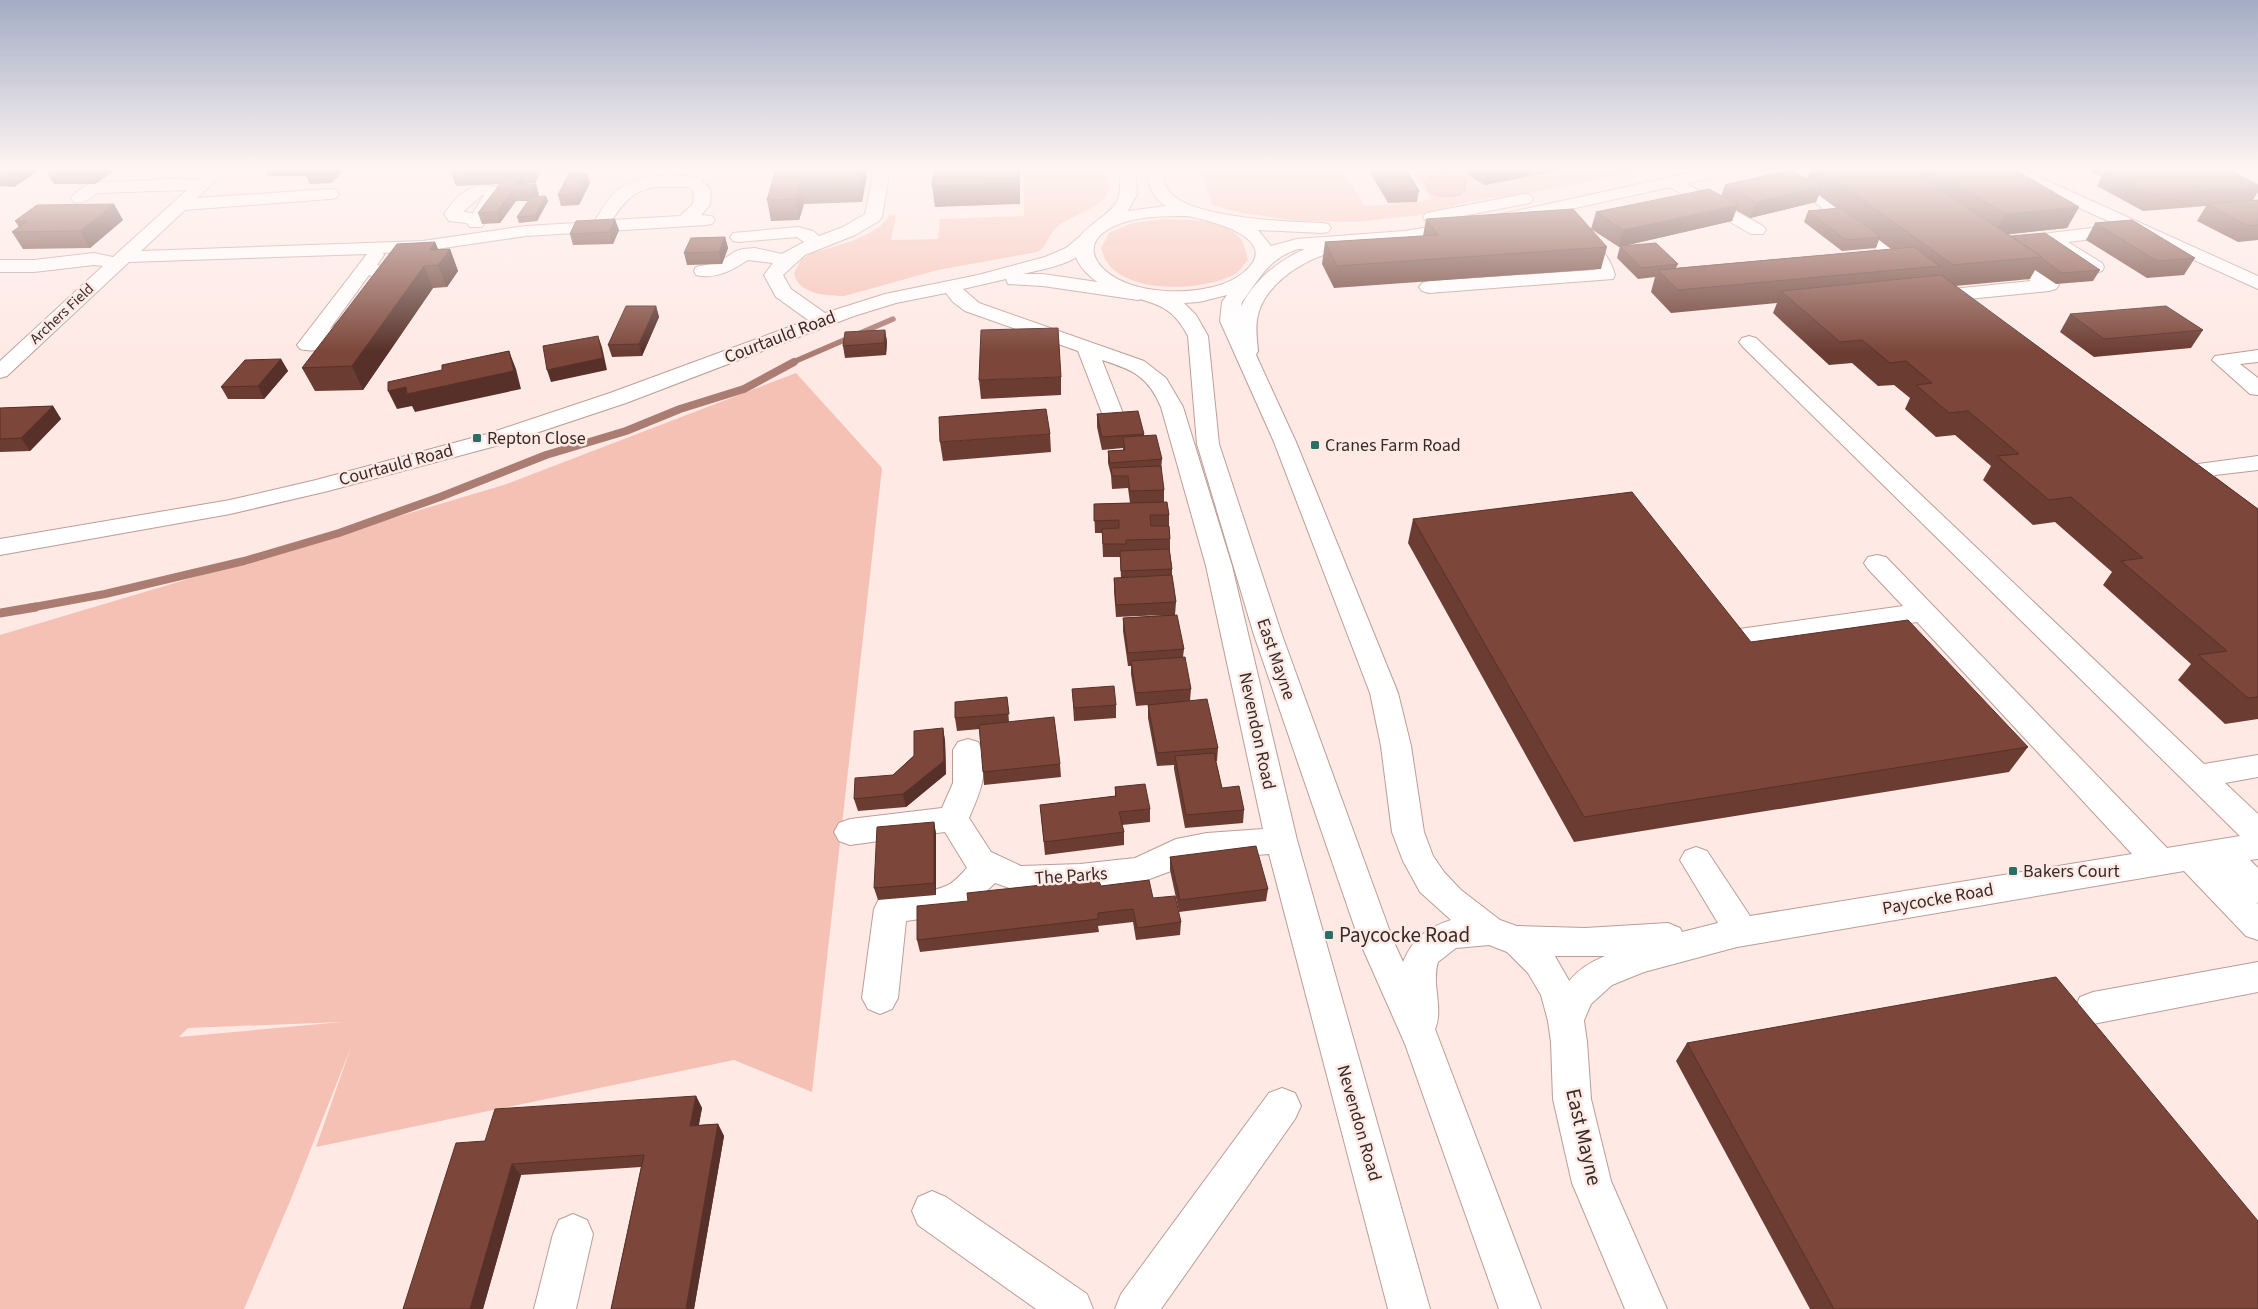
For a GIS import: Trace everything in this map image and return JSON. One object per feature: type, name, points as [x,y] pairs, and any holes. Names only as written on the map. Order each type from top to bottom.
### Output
[{"type":"main road","name":"Archers Field","points":[[0,372],[152,230]]},
{"type":"main road","points":[[470,238],[474,230]]},
{"type":"main road","points":[[0,266],[34,266],[94,259],[120,260],[422,246],[510,232],[538,230]]},
{"type":"main road","points":[[822,320],[783,293],[773,275],[784,260],[804,247],[850,230]]},
{"type":"main road","points":[[1097,230],[1091,235],[1083,252],[1085,260],[1099,276],[1122,290],[1166,298],[1209,293],[1237,286],[1257,269],[1267,256],[1278,249],[1297,244],[1404,236]]},
{"type":"main road","points":[[1091,235],[1098,230]]},
{"type":"main road","points":[[1248,230],[1262,245],[1264,254],[1257,269]]},
{"type":"main road","points":[[1249,362],[1246,330],[1252,306],[1261,292],[1295,260],[1319,250],[1443,230]]},
{"type":"main road","points":[[1429,287],[1606,275],[1602,261],[1572,230]]},
{"type":"main road","points":[[1861,230],[1948,295],[2049,285],[1987,243]]},
{"type":"main road","points":[[2095,267],[2050,238],[2120,230]]},
{"type":"main road","points":[[2144,230],[2258,283]]},
{"type":"main road","points":[[739,237],[798,232],[807,235],[816,242]]},
{"type":"main road","name":"Courtauld Road","points":[[0,547],[230,507],[320,486],[495,439],[618,398],[822,320],[892,298],[951,286],[1052,261],[1073,252],[1091,235]]},
{"type":"main road","points":[[364,269],[381,248]]},
{"type":"main road","points":[[703,272],[725,268],[743,255],[755,254],[784,260]]},
{"type":"main road","name":"East Mayne","points":[[1257,269],[1235,296],[1230,315],[1232,328],[1285,442],[1384,693],[1396,746],[1408,832],[1420,861],[1432,882],[1449,900],[1540,962],[1557,992],[1566,1021],[1569,1042],[1572,1099],[1592,1183],[1646,1309]]},
{"type":"main road","name":"Courtauld Road","points":[[951,286],[1001,280],[1043,280],[1138,294]]},
{"type":"main road","name":"Nevendon Road","points":[[951,286],[960,298],[972,306],[1148,370],[1165,390],[1172,407],[1219,566],[1248,687],[1281,840],[1409,1309]]},
{"type":"main road","name":"East Mayne","points":[[1138,294],[1163,300],[1177,307],[1189,318],[1195,327],[1200,344],[1208,444],[1268,636],[1376,940],[1423,1044],[1520,1309]]},
{"type":"main road","points":[[1749,342],[2258,834]]},
{"type":"main road","points":[[1096,350],[1114,416]]},
{"type":"main road","points":[[2258,356],[2222,360],[2258,389]]},
{"type":"main road","points":[[2258,463],[2206,469],[2202,479],[2258,523]]},
{"type":"main road","points":[[1877,564],[1923,612],[2190,857],[2258,926]]},
{"type":"main road","points":[[1725,640],[1923,612]]},
{"type":"main road","points":[[850,832],[953,819],[968,783],[968,750]]},
{"type":"main road","points":[[2198,776],[2258,766]]},
{"type":"main road","name":"The Parks","points":[[953,819],[980,861],[1021,879],[1080,877],[1136,870],[1160,862],[1176,852],[1207,846],[1281,840]]},
{"type":"main road","name":"Paycocke Road","points":[[1566,1021],[1578,994],[1600,974],[1640,958],[1740,933],[2258,846]]},
{"type":"main road","points":[[2190,857],[2258,889]]},
{"type":"main road","points":[[1696,860],[1740,933]]},
{"type":"main road","points":[[880,998],[891,909],[941,902],[960,895],[992,867]]},
{"type":"main road","name":"Paycocke Road","points":[[1504,936],[1585,943],[1740,933]]},
{"type":"main road","name":"East Mayne","points":[[1423,1044],[1416,976],[1421,958],[1429,946],[1448,935],[1504,936]]},
{"type":"main road","points":[[2093,1008],[2258,978]]},
{"type":"main road","points":[[1136,1309],[1282,1106]]},
{"type":"main road","points":[[932,1211],[1072,1309]]},
{"type":"main road","points":[[555,1309],[573,1234]]},
{"type":"shaded area","points":[[874,230],[893,230],[891,240],[938,239],[939,230],[1054,230],[1041,250],[1037,252],[938,270],[844,296],[821,294],[807,290],[797,280],[794,273],[801,260],[810,254],[865,236]]},
{"type":"shaded area","points":[[1116,230],[1231,230],[1240,238],[1244,245],[1248,260],[1237,273],[1222,280],[1187,286],[1149,285],[1118,273],[1106,261],[1101,248],[1109,233]]},
{"type":"shaded area","points":[[796,373],[882,468],[812,1092],[734,1060],[316,1147],[351,1047],[291,1199],[244,1309],[0,1309],[0,635],[507,484]],"holes":[[[342,1022],[179,1037],[188,1028]]]},
{"type":"building","points":[[15,230],[81,230],[80,231],[12,232]]},
{"type":"building","points":[[572,230],[610,230],[609,232],[570,234]]},
{"type":"building","points":[[1434,230],[1592,230],[1607,247],[1337,266],[1325,242],[1438,235]]},
{"type":"building","points":[[1833,230],[1871,230],[1881,237],[1846,240]]},
{"type":"building","points":[[1905,230],[2001,230],[2042,257],[1953,265]]},
{"type":"building","points":[[2107,230],[2149,230],[2195,258],[2157,261]]},
{"type":"building","points":[[2045,233],[2100,270],[2062,273],[2011,236]]},
{"type":"building","points":[[725,237],[719,252],[684,253],[691,238]]},
{"type":"building","points":[[435,242],[430,250],[450,249],[438,265],[424,266],[352,366],[302,368],[397,244]]},
{"type":"building","points":[[1656,243],[1678,264],[1641,268],[1620,246]]},
{"type":"building","points":[[1914,247],[1940,266],[1678,290],[1658,270]]},
{"type":"building","points":[[1941,275],[2258,509],[2258,697],[2248,698],[2198,655],[2227,651],[2121,561],[2143,558],[2071,497],[2049,500],[1997,456],[2019,454],[1968,411],[1949,413],[1916,385],[1932,383],[1906,361],[1890,363],[1862,340],[1840,342],[1781,291]]},
{"type":"building","points":[[626,306],[656,306],[639,344],[608,345]]},
{"type":"building","points":[[2166,306],[2203,330],[2104,339],[2070,314]]},
{"type":"building","points":[[1058,328],[1061,377],[979,380],[981,330]]},
{"type":"building","points":[[885,330],[884,343],[843,346],[845,332]]},
{"type":"building","points":[[598,336],[603,358],[547,370],[543,346]]},
{"type":"building","points":[[509,351],[514,371],[407,394],[406,387],[388,391],[388,382],[442,370],[442,365]]},
{"type":"building","points":[[281,359],[258,386],[221,387],[245,360]]},
{"type":"building","points":[[53,406],[21,438],[0,439],[0,408]]},
{"type":"building","points":[[1046,409],[1050,434],[940,442],[939,417]]},
{"type":"building","points":[[1138,411],[1144,434],[1102,437],[1097,414]]},
{"type":"building","points":[[1156,435],[1162,459],[1110,463],[1108,451],[1125,450],[1123,437]]},
{"type":"building","points":[[1161,466],[1164,490],[1130,491],[1128,476],[1112,476],[1111,468]]},
{"type":"building","points":[[1632,492],[1751,642],[1908,620],[2028,747],[1584,817],[1413,519]]},
{"type":"building","points":[[1167,502],[1169,515],[1150,515],[1151,526],[1169,526],[1170,539],[1126,540],[1126,544],[1103,544],[1102,529],[1119,528],[1119,520],[1094,521],[1094,504]]},
{"type":"building","points":[[1169,549],[1172,569],[1121,571],[1120,551]]},
{"type":"building","points":[[1172,575],[1176,602],[1116,605],[1114,578]]},
{"type":"building","points":[[1177,615],[1184,649],[1128,653],[1123,618]]},
{"type":"building","points":[[1185,657],[1191,689],[1136,693],[1131,661]]},
{"type":"building","points":[[1114,686],[1116,705],[1074,708],[1072,689]]},
{"type":"building","points":[[1007,697],[1009,714],[955,718],[955,702]]},
{"type":"building","points":[[1207,699],[1218,748],[1157,753],[1148,705]]},
{"type":"building","points":[[1054,717],[1060,764],[983,772],[979,725]]},
{"type":"building","points":[[943,728],[944,761],[903,794],[854,799],[855,778],[893,775],[914,756],[914,731]]},
{"type":"building","points":[[1214,753],[1222,788],[1239,786],[1244,810],[1186,815],[1175,756]]},
{"type":"building","points":[[1145,784],[1150,809],[1119,812],[1124,832],[1044,842],[1040,805],[1116,796],[1115,787]]},
{"type":"building","points":[[934,822],[934,883],[874,888],[877,827]]},
{"type":"building","points":[[1256,846],[1268,889],[1180,900],[1170,857]]},
{"type":"building","points":[[1098,879],[1101,886],[1149,880],[1153,898],[1175,896],[1181,922],[1137,928],[1133,909],[1098,913],[1098,919],[917,940],[917,906],[968,901],[967,893]]},
{"type":"building","points":[[2056,977],[2258,1221],[2258,1309],[1834,1309],[1687,1043]]},
{"type":"building","points":[[696,1096],[690,1126],[718,1124],[686,1309],[611,1309],[644,1155],[512,1164],[470,1309],[403,1309],[456,1143],[485,1141],[495,1109]]},
{"type":"waterway","points":[[791,363],[893,319]]},
{"type":"waterway","points":[[29,608],[105,594],[244,561],[339,533],[440,497],[546,455],[626,431],[680,409],[744,389],[794,362]]},
{"type":"waterway","points":[[0,613],[36,607]]},
{"type":"place","name":"Repton Close","points":[[477,438]]},
{"type":"place","name":"Cranes Farm Road","points":[[1315,445]]},
{"type":"place","name":"Bakers Court","points":[[2013,871]]},
{"type":"place","name":"Paycocke Road","points":[[1329,935]]}]
